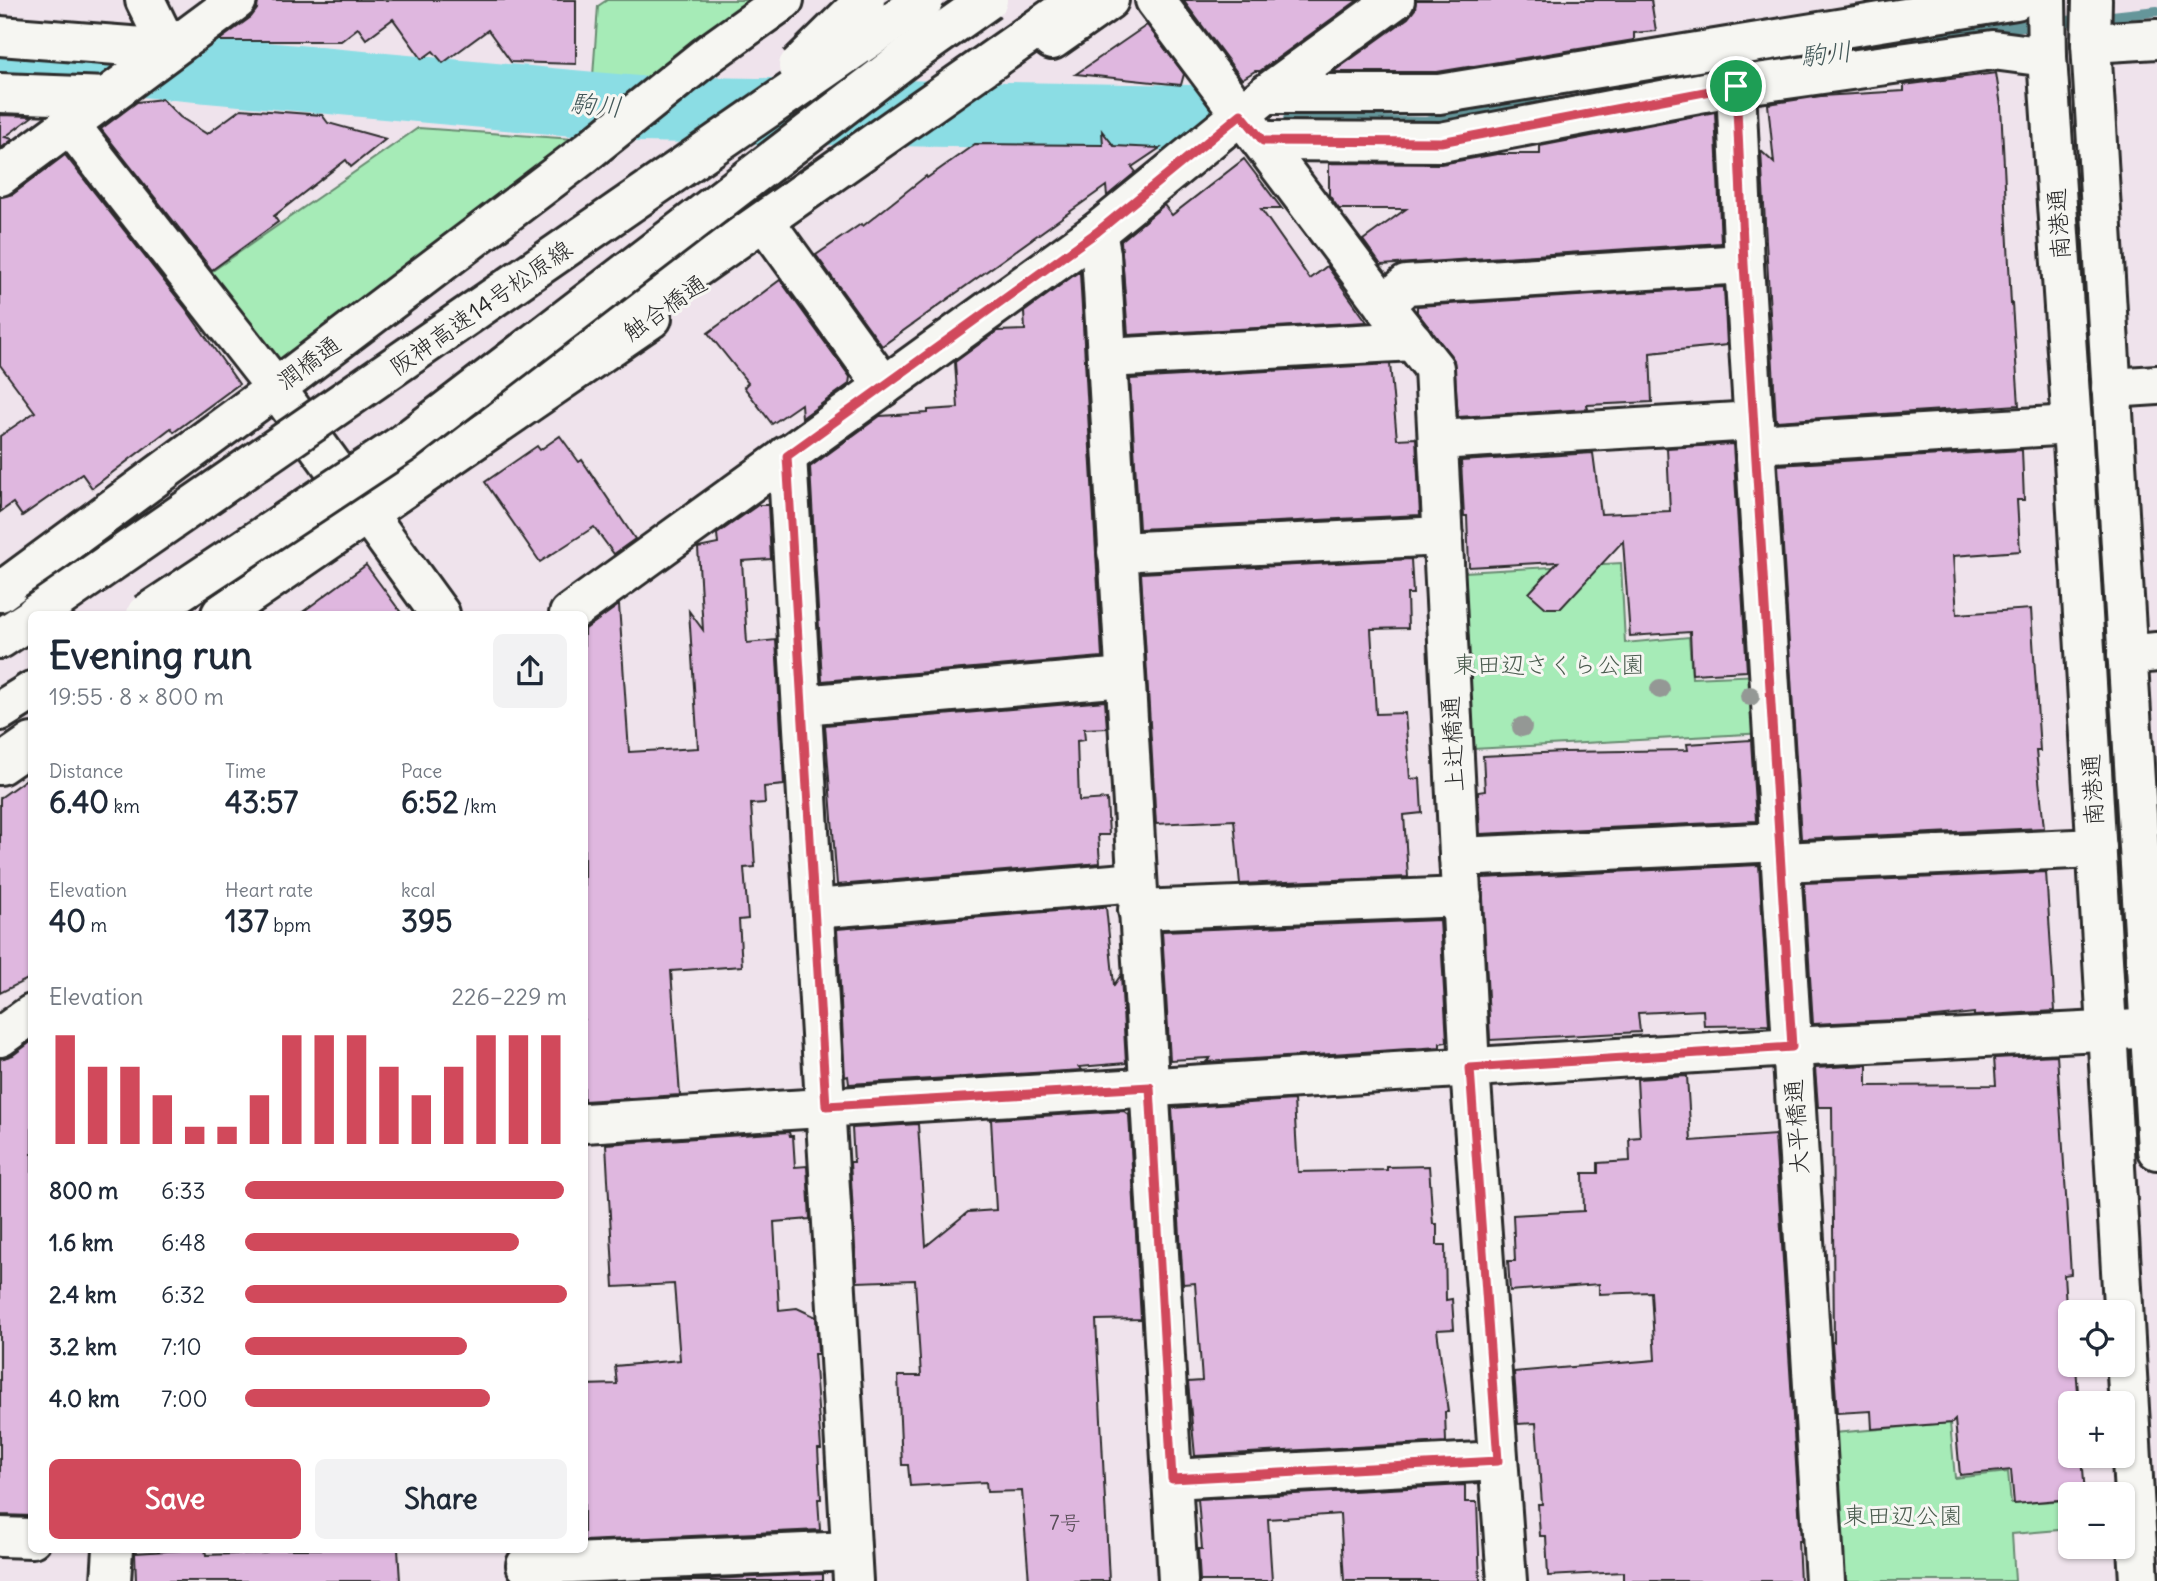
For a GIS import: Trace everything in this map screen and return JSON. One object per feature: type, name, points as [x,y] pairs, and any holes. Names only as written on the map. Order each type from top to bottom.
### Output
[{"type":"main road","points":[[145,0],[168,50]]},
{"type":"main road","points":[[0,176],[237,0]]},
{"type":"main road","name":"潤橋通","points":[[0,593],[276,388],[615,129],[710,52],[784,0]]},
{"type":"main road","points":[[719,143],[865,0]]},
{"type":"main road","name":"阪神高速14号松原線","points":[[40,611],[924,0]]},
{"type":"main road","points":[[404,443],[906,58],[988,0]]},
{"type":"main road","points":[[151,611],[404,443],[642,306],[1078,0]]},
{"type":"main road","name":"触合橋通","points":[[225,611],[1109,0]]},
{"type":"main road","name":"上辻橋通","points":[[1155,0],[1256,116],[1384,305],[1434,368],[1470,1068],[1507,1581]]},
{"type":"main road","points":[[573,611],[1097,232],[1206,142],[1256,116],[1395,0]]},
{"type":"main road","name":"南港通","points":[[2092,0],[2091,40],[2111,388],[2142,653],[2157,1150]]},
{"type":"main road","points":[[1256,116],[1439,94],[2036,2]]},
{"type":"main road","name":"南港通","points":[[2036,2],[2047,50],[2072,425],[2139,1581]]},
{"type":"main road","points":[[0,36],[168,50]]},
{"type":"main road","points":[[2091,40],[2157,39]]},
{"type":"main road","points":[[1256,116],[1441,142],[1736,86],[1993,50],[2047,50]]},
{"type":"main road","name":"大平橋通","points":[[1736,86],[1754,432],[1825,1581]]},
{"type":"main road","points":[[0,93],[117,90]]},
{"type":"main road","points":[[70,125],[276,388],[438,611]]},
{"type":"main road","points":[[1097,232],[1101,254],[1178,1581]]},
{"type":"main road","points":[[773,233],[884,386]]},
{"type":"main road","points":[[1384,305],[1406,285],[1744,264]]},
{"type":"main road","points":[[1107,358],[1413,341]]},
{"type":"main road","points":[[2111,388],[2157,385]]},
{"type":"main road","points":[[1438,440],[2072,425]]},
{"type":"main road","points":[[526,1565],[852,1566],[787,456]]},
{"type":"main road","points":[[1117,552],[1443,536]]},
{"type":"main road","points":[[0,639],[28,621]]},
{"type":"main road","points":[[802,705],[1125,677]]},
{"type":"main road","points":[[0,712],[28,694]]},
{"type":"main road","points":[[0,765],[28,746]]},
{"type":"main road","points":[[1459,857],[2096,848]]},
{"type":"main road","points":[[814,909],[1138,896],[1462,897]]},
{"type":"main road","points":[[0,1037],[28,1017]]},
{"type":"main road","points":[[588,1123],[1792,1047],[2153,1028]]},
{"type":"main road","points":[[1172,1479],[1498,1461]]},
{"type":"main road","points":[[0,1536],[28,1538]]},
{"type":"main road","points":[[111,1581],[113,1553]]},
{"type":"green space","points":[[607,0],[755,0],[647,80],[593,76],[598,6]]},
{"type":"green space","points":[[418,128],[574,139],[279,366],[208,274]]},
{"type":"green space","name":"東田辺さくら公園","points":[[1621,563],[1625,643],[1689,637],[1692,678],[1761,675],[1765,733],[1473,749],[1464,572]]},
{"type":"green space","name":"東田辺公園","points":[[1950,1423],[1955,1478],[2008,1472],[2011,1504],[2058,1501],[2058,1530],[2012,1534],[2015,1581],[1843,1581],[1834,1433]]},
{"type":"building","points":[[258,0],[576,0],[576,64],[511,62],[488,30],[443,63],[433,51],[422,59],[393,19],[366,39],[358,28],[341,41],[221,41],[251,17],[257,9]]},
{"type":"building","points":[[1183,0],[1358,0],[1260,71],[1242,79]]},
{"type":"building","points":[[1416,0],[1651,0],[1656,31],[1634,33],[1634,40],[1437,72],[1333,72],[1408,18],[1415,9]]},
{"type":"building","points":[[1147,25],[1184,74],[1181,85],[1076,74]]},
{"type":"building","points":[[1996,73],[2001,106],[2019,405],[1776,421],[1761,151],[1774,163],[1768,104],[1821,96],[1904,91],[1904,85]]},
{"type":"building","points":[[162,99],[180,117],[207,134],[241,109],[322,115],[328,123],[386,139],[351,167],[346,160],[274,216],[278,222],[212,270],[101,129],[137,102]]},
{"type":"building","points":[[1715,112],[1721,243],[1381,265],[1363,240],[1406,209],[1339,209],[1329,195],[1329,163],[1441,164],[1497,154],[1540,154],[1540,146]]},
{"type":"building","points":[[0,115],[33,116],[5,137],[13,139],[0,149]]},
{"type":"building","points":[[1102,131],[1114,146],[1160,148],[1132,167],[1136,172],[1107,196],[1106,186],[882,346],[816,255],[861,224],[863,226],[926,176],[927,178],[975,144],[1103,145]]},
{"type":"building","points":[[65,155],[186,309],[239,384],[174,432],[171,428],[92,488],[82,474],[22,516],[13,503],[0,512],[0,436],[35,412],[0,365],[0,197],[13,194]]},
{"type":"building","points":[[1244,159],[1282,209],[1261,209],[1310,279],[1327,266],[1367,322],[1128,335],[1121,241],[1164,205],[1172,215]]},
{"type":"building","points":[[1080,273],[1102,657],[822,681],[810,467],[880,416],[958,408],[955,362],[997,331],[1025,330],[1024,312]]},
{"type":"building","points":[[780,280],[850,377],[849,384],[802,418],[801,404],[772,424],[744,387],[748,383],[708,333]]},
{"type":"building","points":[[1724,287],[1727,345],[1650,353],[1652,402],[1587,405],[1588,409],[1458,417],[1454,360],[1417,312],[1417,306]]},
{"type":"building","points":[[1390,364],[1397,439],[1416,438],[1420,515],[1139,529],[1130,379]]},
{"type":"building","points":[[560,436],[579,462],[582,460],[635,539],[614,554],[594,527],[540,562],[485,482],[537,446],[540,450]]},
{"type":"building","points":[[1733,444],[1747,671],[1692,674],[1690,632],[1630,636],[1623,541],[1561,608],[1546,608],[1529,593],[1558,562],[1469,567],[1461,461],[1593,453],[1601,514],[1670,511],[1667,448]]},
{"type":"building","points":[[2022,450],[2024,500],[2017,500],[2020,551],[1953,556],[1957,614],[2031,609],[2040,751],[2036,751],[2044,828],[1801,839],[1778,465]]},
{"type":"building","points":[[758,505],[768,505],[771,559],[742,561],[747,643],[776,640],[784,785],[764,787],[765,803],[751,804],[755,867],[744,868],[748,919],[739,920],[742,966],[671,971],[680,1095],[588,1101],[588,627],[619,605],[629,752],[698,748],[689,611],[703,630],[698,548],[718,544],[717,534]]},
{"type":"building","points":[[1411,559],[1413,594],[1407,594],[1408,628],[1371,629],[1376,714],[1405,713],[1410,779],[1420,778],[1422,813],[1404,815],[1408,877],[1240,884],[1234,820],[1156,824],[1141,573]]},
{"type":"building","points":[[366,565],[400,611],[304,611]]},
{"type":"building","points":[[1105,701],[1107,728],[1084,729],[1085,740],[1077,741],[1079,801],[1107,799],[1109,835],[1098,835],[1100,863],[837,885],[825,725]]},
{"type":"building","points":[[1751,740],[1756,821],[1480,834],[1478,792],[1485,791],[1483,756],[1688,750],[1687,744]]},
{"type":"building","points":[[28,778],[28,979],[0,993],[0,798]]},
{"type":"building","points":[[1759,865],[1769,1025],[1704,1026],[1703,1010],[1638,1013],[1640,1032],[1490,1040],[1482,878]]},
{"type":"building","points":[[2046,872],[2055,1011],[1974,1016],[1974,1013],[1917,1019],[1813,1024],[1804,883]]},
{"type":"building","points":[[1106,907],[1114,985],[1121,975],[1126,1063],[1079,1067],[1082,1070],[849,1084],[848,1076],[845,1077],[837,929]]},
{"type":"building","points":[[1440,920],[1447,1042],[1440,1043],[1440,1047],[1206,1062],[1210,1058],[1170,1060],[1162,931]]},
{"type":"building","points":[[28,1044],[28,1516],[0,1515],[0,1059],[13,1055]]},
{"type":"building","points":[[2057,1055],[2071,1274],[2064,1275],[2066,1300],[2058,1300],[2058,1377],[2077,1377],[2078,1391],[2058,1391],[2058,1468],[2083,1468],[2084,1482],[2058,1482],[2058,1500],[2014,1504],[2011,1470],[1960,1475],[1955,1420],[1952,1423],[1872,1429],[1871,1411],[1837,1413],[1832,1342],[1832,1107],[1818,1107],[1815,1068],[1867,1065],[1867,1086],[1996,1085],[1994,1058]]},
{"type":"building","points":[[1687,1076],[1691,1141],[1775,1135],[1801,1541],[1798,1541],[1800,1581],[1623,1581],[1623,1572],[1548,1576],[1546,1536],[1540,1536],[1538,1504],[1542,1504],[1536,1423],[1518,1424],[1514,1372],[1655,1360],[1651,1292],[1599,1294],[1599,1284],[1510,1291],[1508,1261],[1515,1261],[1513,1215],[1584,1211],[1583,1173],[1598,1173],[1598,1163],[1630,1161],[1629,1138],[1640,1137],[1637,1079]]},
{"type":"building","points":[[1294,1100],[1298,1172],[1429,1166],[1433,1224],[1437,1224],[1437,1245],[1445,1245],[1446,1300],[1452,1299],[1454,1329],[1437,1330],[1448,1412],[1445,1412],[1446,1442],[1195,1456],[1188,1382],[1202,1381],[1195,1283],[1183,1284],[1172,1108]]},
{"type":"building","points":[[1124,1111],[1129,1115],[1141,1319],[1096,1320],[1109,1581],[1029,1581],[1022,1491],[987,1492],[986,1482],[910,1486],[908,1465],[902,1465],[898,1376],[921,1376],[915,1280],[857,1282],[850,1162],[854,1162],[852,1128],[918,1124],[926,1246],[968,1212],[996,1210],[991,1119]]},
{"type":"building","points":[[789,1132],[790,1136],[793,1136],[795,1167],[807,1166],[810,1219],[774,1222],[779,1310],[797,1308],[816,1317],[818,1354],[814,1354],[821,1449],[818,1449],[820,1530],[588,1541],[588,1385],[617,1384],[615,1366],[680,1360],[674,1284],[614,1287],[606,1144]]},
{"type":"building","points":[[1465,1485],[1465,1502],[1477,1502],[1480,1581],[1344,1581],[1340,1514],[1268,1519],[1272,1581],[1200,1581],[1198,1549],[1202,1549],[1198,1499]]},
{"type":"building","points":[[135,1553],[398,1553],[400,1581],[136,1581]]},
{"type":"building","points":[[823,1574],[823,1581],[663,1581]]},
{"type":"waterway","name":"駒川","points":[[1761,64],[1987,30],[2157,11]]},
{"type":"waterway","name":"駒川","points":[[0,60],[108,61],[639,109],[1193,118]]},
{"type":"waterway","name":"駒川","points":[[1288,119],[1426,122],[1552,102]]},
{"type":"route","points":[[1736,86],[1744,264],[1792,1047],[1470,1068],[1498,1461],[1172,1479],[1150,1087],[826,1106],[787,456],[1097,232],[1241,114],[1263,141],[1441,142],[1736,86]]}]
